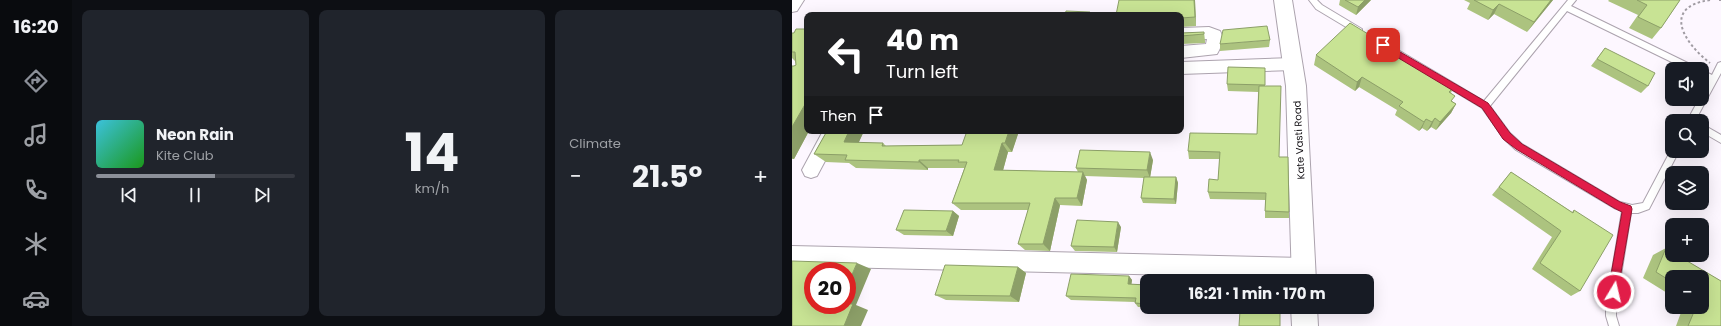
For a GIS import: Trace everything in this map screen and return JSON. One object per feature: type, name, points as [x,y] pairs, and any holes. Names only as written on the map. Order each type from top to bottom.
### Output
[{"type":"street","points":[[792,7],[797,0]]},
{"type":"street","name":"Kate Vasti Road","points":[[1283,0],[1296,86],[1304,274]]},
{"type":"street","points":[[1184,34],[1209,33],[1215,35],[1211,50],[1184,52]]},
{"type":"street","points":[[1184,68],[1293,64]]},
{"type":"street","points":[[811,170],[830,134]]},
{"type":"street","points":[[792,256],[1304,274]]},
{"type":"street","points":[[1304,314],[1305,326]]},
{"type":"lane","points":[[1313,0],[1319,7],[1485,106],[1507,136],[1519,147],[1617,205],[1627,209],[1638,210],[1646,206],[1671,158]]},
{"type":"lane","points":[[1485,106],[1572,0]]},
{"type":"lane","points":[[1566,7],[1679,62]]},
{"type":"lane","points":[[1695,114],[1720,67]]},
{"type":"lane","points":[[1709,77],[1713,79]]},
{"type":"lane","points":[[1709,132],[1721,139]]},
{"type":"lane","points":[[1614,326],[1611,316],[1611,306],[1627,209]]},
{"type":"path","points":[[1710,0],[1690,6],[1683,12],[1680,21],[1683,32],[1691,45],[1703,59],[1720,67]]},
{"type":"building","points":[[1119,0],[1194,0],[1195,17],[1184,18],[1184,12],[1117,12]]},
{"type":"building","points":[[1345,0],[1365,0],[1358,7]]},
{"type":"building","points":[[1474,0],[1551,0],[1534,22],[1499,4],[1493,10]]},
{"type":"building","points":[[1637,0],[1680,0],[1661,28],[1638,17],[1647,5]]},
{"type":"building","points":[[1066,11],[1090,12],[1066,12]]},
{"type":"building","points":[[1350,23],[1391,48],[1388,51],[1453,88],[1449,92],[1455,96],[1451,101],[1456,104],[1440,122],[1435,118],[1432,122],[1426,119],[1424,122],[1399,106],[1403,102],[1362,77],[1357,82],[1316,55]]},
{"type":"building","points":[[1267,26],[1270,40],[1220,44],[1223,30]]},
{"type":"building","points":[[796,29],[804,29],[804,106],[792,127],[792,66],[796,65],[795,52],[792,52],[792,33],[794,33]]},
{"type":"building","points":[[1204,32],[1204,34],[1184,36],[1184,33]]},
{"type":"building","points":[[1605,48],[1655,73],[1648,86],[1597,59]]},
{"type":"building","points":[[1228,67],[1265,68],[1265,85],[1227,84]]},
{"type":"building","points":[[1259,86],[1281,86],[1279,157],[1288,157],[1289,212],[1265,211],[1266,193],[1208,192],[1209,179],[1218,180],[1220,152],[1188,151],[1190,133],[1257,134]]},
{"type":"building","points":[[825,134],[848,134],[844,142],[883,143],[882,146],[962,145],[966,134],[1008,134],[1005,143],[1002,143],[994,170],[1083,172],[1077,198],[1055,198],[1043,244],[1018,244],[1030,203],[952,203],[967,162],[958,162],[959,160],[919,160],[919,162],[845,160],[847,155],[814,154]]},
{"type":"building","points":[[1080,150],[1150,152],[1147,170],[1076,168]]},
{"type":"building","points":[[1511,172],[1573,213],[1574,210],[1613,235],[1580,291],[1540,263],[1561,231],[1499,187]]},
{"type":"building","points":[[1144,177],[1176,177],[1174,199],[1141,198]]},
{"type":"building","points":[[904,210],[953,211],[946,231],[896,230]]},
{"type":"building","points":[[1077,220],[1118,222],[1114,247],[1071,246]]},
{"type":"building","points":[[1665,250],[1665,262],[1689,262],[1702,270],[1665,270],[1665,278],[1656,272]]},
{"type":"building","points":[[792,261],[824,262],[804,262],[804,314],[849,314],[844,326],[792,326]]},
{"type":"building","points":[[945,265],[1018,267],[1010,296],[935,295]]},
{"type":"building","points":[[1071,274],[1129,276],[1128,284],[1140,285],[1140,303],[1135,303],[1136,298],[1066,296]]},
{"type":"building","points":[[1709,274],[1721,281],[1721,326],[1688,326],[1693,314],[1709,314]]},
{"type":"building","points":[[1240,314],[1280,314],[1280,326],[1239,326]]},
{"type":"route","points":[[1383,45],[1485,106],[1507,136],[1519,147],[1617,205],[1627,209],[1614,292]]}]
